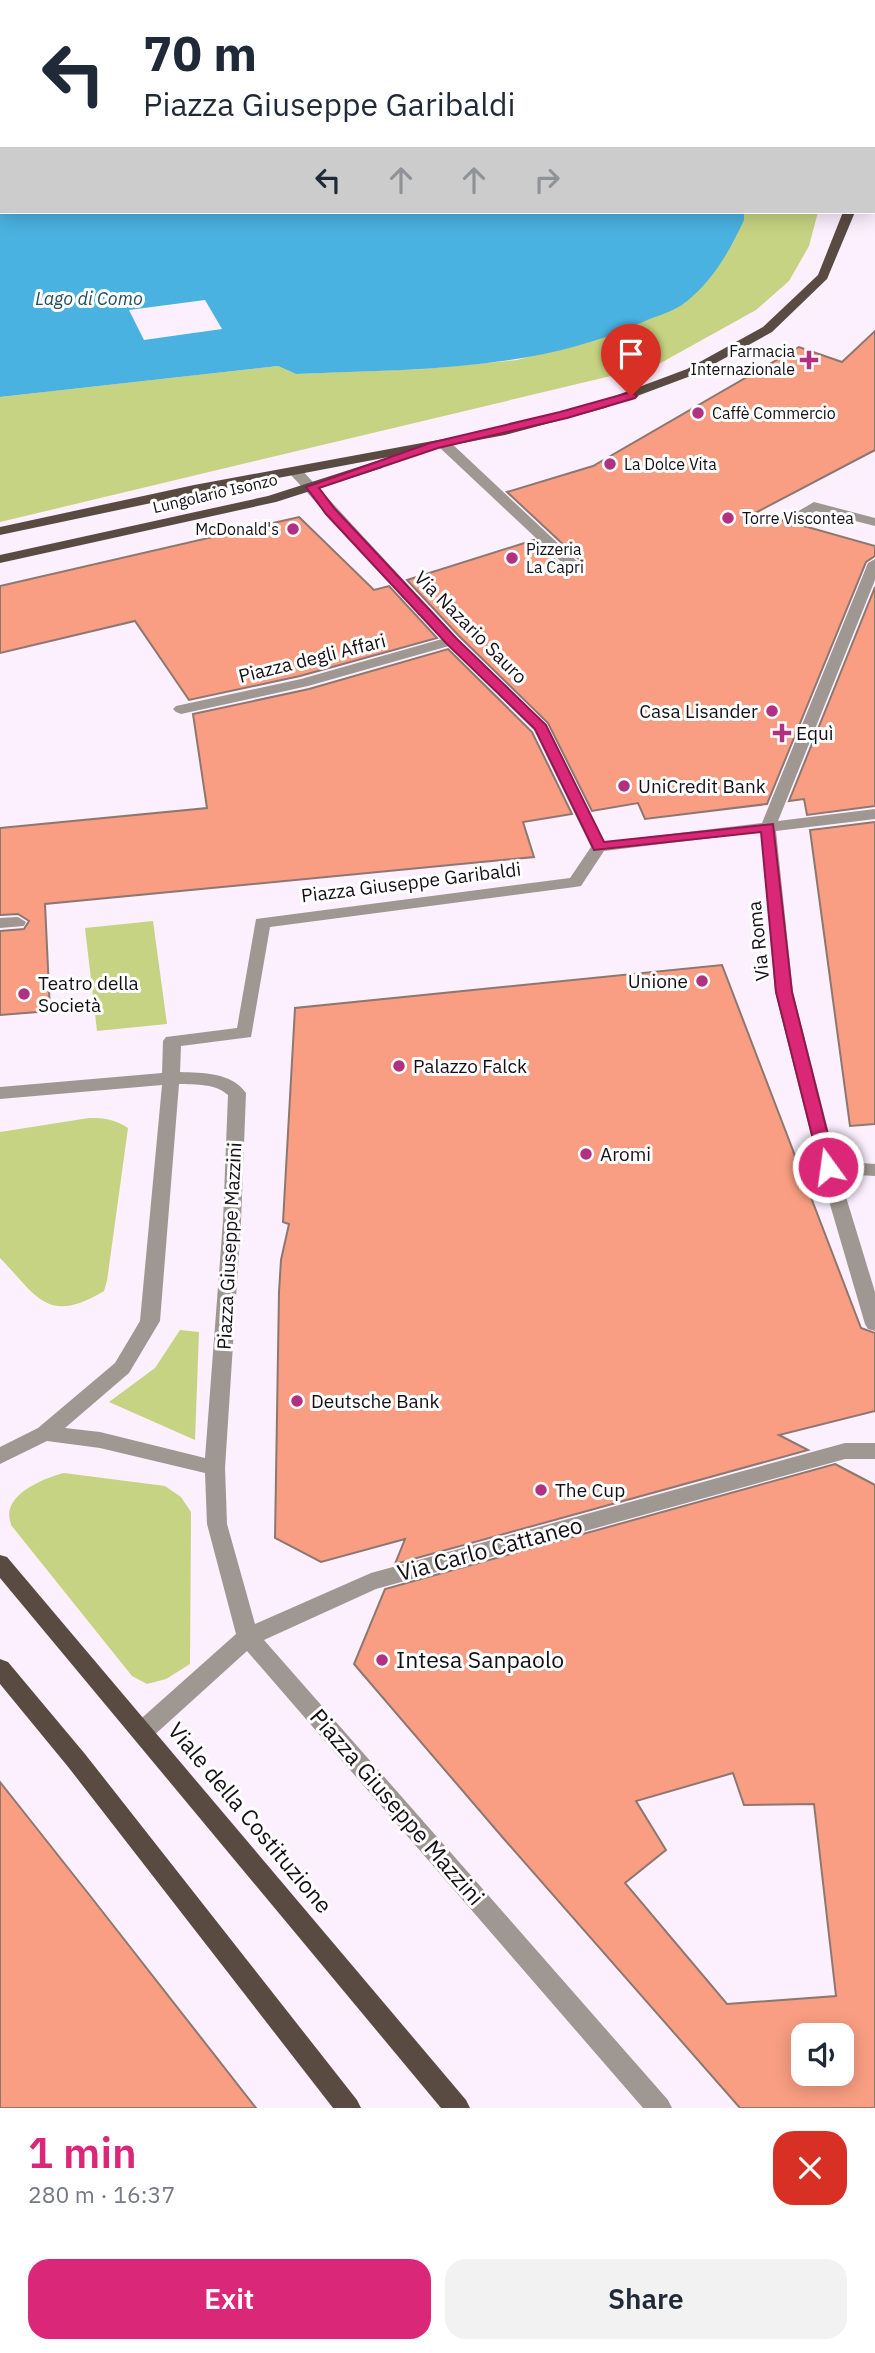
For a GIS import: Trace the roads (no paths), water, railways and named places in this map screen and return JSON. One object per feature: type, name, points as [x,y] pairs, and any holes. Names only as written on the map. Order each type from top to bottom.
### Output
[{"type":"main road","name":"Lungolario Isonzo","points":[[0,531],[145,498],[439,445],[631,396],[727,355],[771,326],[813,290],[841,245],[849,214]]},
{"type":"main road","name":"Lungolario Isonzo","points":[[0,559],[271,499],[439,445]]},
{"type":"main road","name":"Viale della Costituzione","points":[[0,1563],[457,2108]]},
{"type":"main road","points":[[0,1668],[77,1761],[348,2108]]},
{"type":"street","points":[[439,445],[575,567]]},
{"type":"street","name":"Via Nazario Sauro","points":[[295,471],[312,487],[330,512],[452,641],[541,728],[599,846]]},
{"type":"street","points":[[790,520],[814,506],[875,522]]},
{"type":"street","name":"Via Roma","points":[[875,562],[768,827],[784,992],[828,1167],[875,1324]]},
{"type":"street","name":"Piazza degli Affari","points":[[181,709],[303,683],[452,641]]},
{"type":"street","points":[[599,846],[875,814]]},
{"type":"street","name":"Piazza Giuseppe Garibaldi","points":[[171,1078],[172,1041],[245,1033],[262,923],[575,882],[599,846]]},
{"type":"street","points":[[0,923],[19,922]]},
{"type":"street","points":[[0,1456],[45,1433],[122,1368],[149,1321],[171,1078]]},
{"type":"street","name":"Piazza Giuseppe Mazzini","points":[[0,1093],[171,1078],[207,1079],[226,1084],[237,1093],[232,1221],[215,1468],[217,1524],[248,1637],[659,2108]]},
{"type":"street","points":[[828,1167],[875,1170]]},
{"type":"street","points":[[45,1433],[100,1440],[215,1468]]},
{"type":"street","name":"Via Carlo Cattaneo","points":[[143,1731],[248,1637],[371,1582],[845,1451],[875,1451]]},
{"type":"water","name":"Lago di Como","points":[[0,214],[744,214],[744,220],[713,274],[682,305],[602,338],[559,351],[428,369],[296,374],[278,366],[0,397]]},
{"type":"place","name":"Farmacia Internazionale","points":[[809,360]]},
{"type":"place","name":"Caffè Commercio","points":[[698,413]]},
{"type":"place","name":"La Dolce Vita","points":[[610,464]]},
{"type":"place","name":"Torre Viscontea","points":[[728,518]]},
{"type":"place","name":"McDonald's","points":[[293,529]]},
{"type":"place","name":"Pizzeria La Capri","points":[[512,558]]},
{"type":"place","name":"Casa Lisander","points":[[772,711]]},
{"type":"place","name":"Equì","points":[[782,733]]},
{"type":"place","name":"UniCredit Bank","points":[[624,786]]},
{"type":"place","name":"Unione","points":[[702,981]]},
{"type":"place","name":"Teatro della Società","points":[[24,994]]},
{"type":"place","name":"Palazzo Falck","points":[[399,1066]]},
{"type":"place","name":"Aromi","points":[[586,1154]]},
{"type":"place","name":"Deutsche Bank","points":[[297,1401]]},
{"type":"place","name":"The Cup","points":[[541,1490]]},
{"type":"place","name":"Intesa Sanpaolo","points":[[382,1660]]}]
